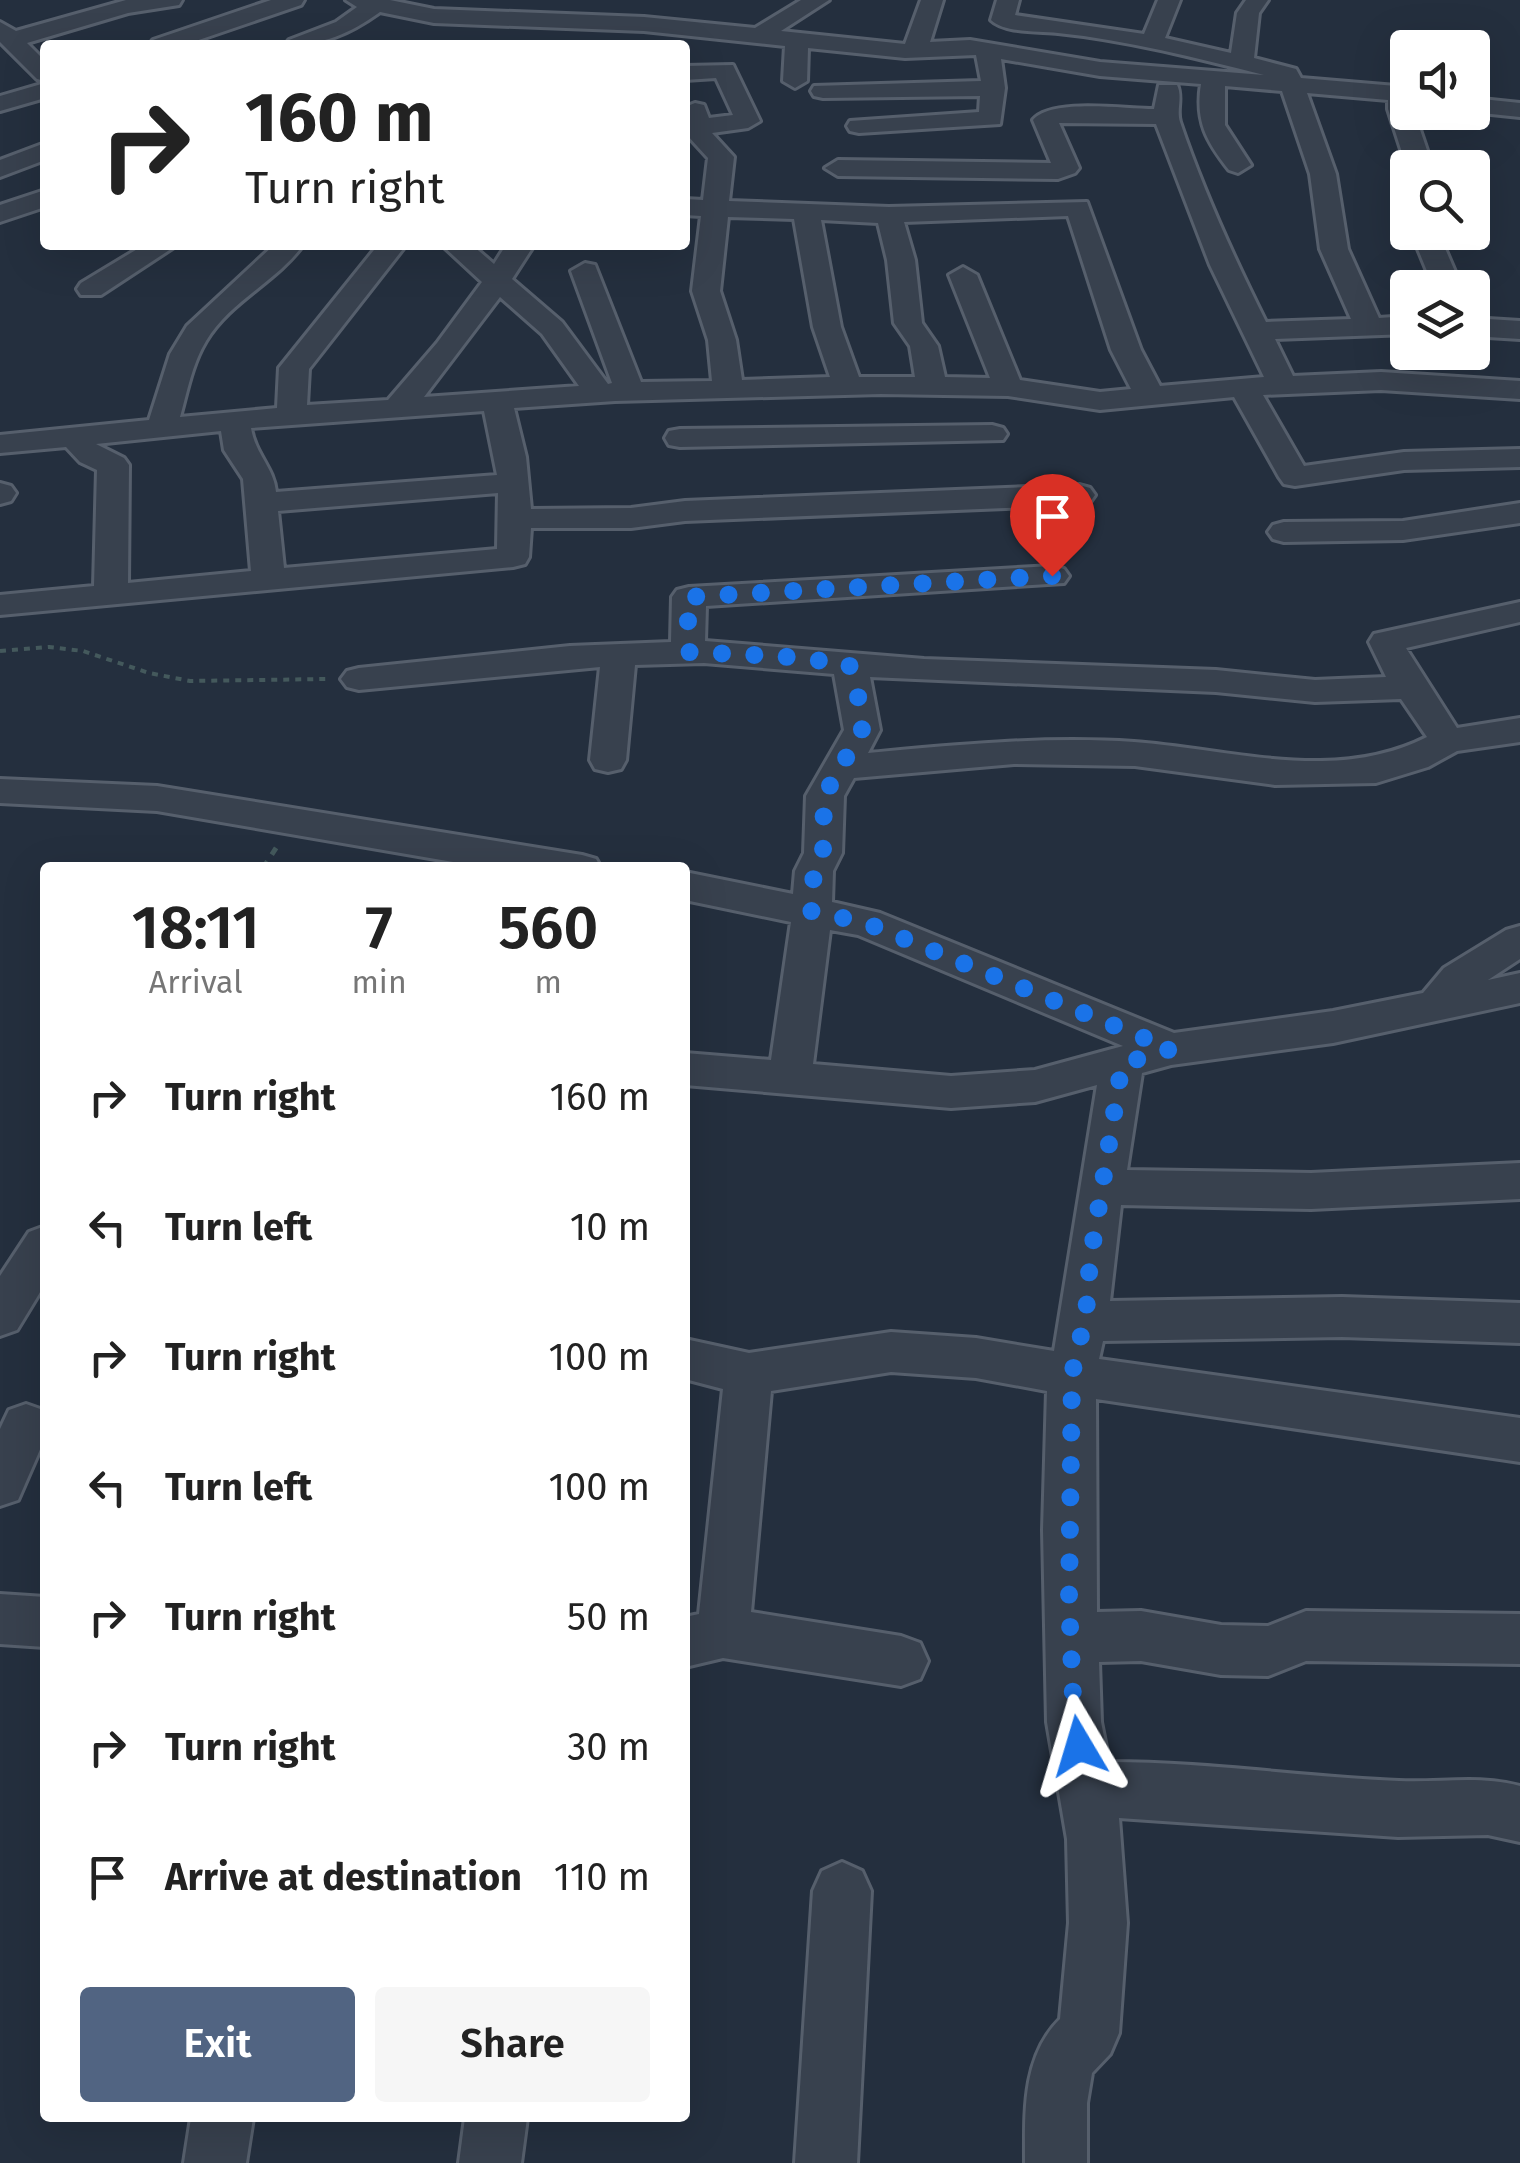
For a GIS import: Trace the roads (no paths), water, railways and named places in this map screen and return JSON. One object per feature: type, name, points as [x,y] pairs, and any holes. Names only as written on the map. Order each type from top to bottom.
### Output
[{"type":"street","points":[[5,35],[171,0],[173,40]]},
{"type":"street","points":[[181,40],[293,0]]},
{"type":"street","points":[[434,16],[456,0]]},
{"type":"street","points":[[516,30],[553,0]]},
{"type":"street","points":[[596,22],[647,0]]},
{"type":"street","points":[[758,37],[782,18],[818,0]]},
{"type":"street","points":[[916,50],[932,0]]},
{"type":"street","points":[[1008,0],[1002,20],[1152,42],[1288,74],[1322,174],[1334,249],[1368,325]]},
{"type":"street","points":[[1152,42],[1169,0]]},
{"type":"street","points":[[1242,62],[1248,13],[1257,0]]},
{"type":"street","points":[[311,40],[344,27],[366,2],[516,30],[571,22],[682,27],[916,50],[987,49],[1068,65],[1390,93]]},
{"type":"street","points":[[1067,27],[1086,2]]},
{"type":"street","points":[[682,27],[728,8]]},
{"type":"street","points":[[571,22],[581,40]]},
{"type":"street","points":[[5,35],[40,69]]},
{"type":"street","points":[[795,82],[796,41]]},
{"type":"street","points":[[859,126],[991,119],[993,88],[987,49]]},
{"type":"street","points":[[690,73],[725,70],[748,121],[696,118],[708,147],[721,157],[706,291],[722,340],[728,390]]},
{"type":"street","points":[[1171,75],[1166,117],[1224,265],[1283,385]]},
{"type":"street","points":[[1214,79],[1207,107],[1214,130],[1238,165]]},
{"type":"street","points":[[823,92],[993,88]]},
{"type":"street","points":[[0,104],[40,92]]},
{"type":"street","points":[[1490,106],[1520,110]]},
{"type":"street","points":[[838,168],[1058,171],[1066,168],[1045,120],[1054,114],[1166,117]]},
{"type":"street","points":[[0,168],[40,153]]},
{"type":"street","points":[[0,214],[40,200]]},
{"type":"street","points":[[690,207],[888,215],[1078,208],[1126,350],[1150,396]]},
{"type":"street","points":[[806,213],[826,327],[846,386]]},
{"type":"street","points":[[888,215],[902,260],[908,323],[924,346],[932,387]]},
{"type":"street","points":[[91,289],[156,250]]},
{"type":"street","points":[[161,429],[183,360],[197,331],[285,250]]},
{"type":"street","points":[[293,415],[294,368],[388,250]]},
{"type":"street","points":[[462,250],[552,328],[615,393]]},
{"type":"street","points":[[398,408],[437,367],[517,250]]},
{"type":"street","points":[[585,271],[615,393]]},
{"type":"street","points":[[963,275],[996,388],[992,434],[996,498]]},
{"type":"street","points":[[1256,331],[1390,325]]},
{"type":"street","points":[[1490,328],[1520,330]]},
{"type":"street","points":[[0,444],[293,415],[615,393],[846,386],[996,388],[1100,402],[1243,387],[1381,380],[1520,390]]},
{"type":"street","points":[[1243,387],[1295,477],[1404,461],[1520,458]]},
{"type":"street","points":[[677,392],[682,476]]},
{"type":"street","points":[[0,605],[513,557],[512,483],[504,421],[496,400]]},
{"type":"street","points":[[235,421],[239,450],[259,478],[268,579]]},
{"type":"street","points":[[514,520],[631,518],[682,476],[992,434]]},
{"type":"street","points":[[76,438],[95,460],[113,465],[111,596]]},
{"type":"street","points":[[682,476],[996,498],[1079,495]]},
{"type":"street","points":[[259,504],[512,483]]},
{"type":"street","points":[[1284,532],[1344,534],[1452,528],[1520,513]]},
{"type":"street","points":[[688,652],[688,597],[1052,576]]},
{"type":"street","points":[[1448,741],[1394,663],[1386,642],[1520,612]]},
{"type":"street","points":[[359,679],[619,654],[688,652],[1315,690],[1410,687]]},
{"type":"street","points":[[608,760],[619,654]]},
{"type":"street","points":[[790,1078],[814,871],[823,852],[824,796],[862,730],[849,664]]},
{"type":"street","points":[[841,767],[1014,752],[1134,754],[1274,773],[1376,771],[1448,741],[1520,730]]},
{"type":"street","points":[[0,791],[120,796],[250,811],[420,844],[542,862]]},
{"type":"street","points":[[690,887],[866,923],[1171,1049]]},
{"type":"street","points":[[1436,1006],[1458,979],[1520,940]]},
{"type":"street","points":[[690,1069],[951,1092],[1035,1086],[1171,1049],[1333,1027],[1520,988]]},
{"type":"street","points":[[1056,2163],[1056,2103],[1064,2058],[1089,2032],[1098,1923],[1095,1838],[1074,1722],[1070,1637],[1072,1374],[1084,1322],[1122,1064]]},
{"type":"street","points":[[1104,1187],[1310,1190],[1520,1181]]},
{"type":"street","points":[[20,1300],[40,1256]]},
{"type":"street","points":[[1084,1322],[1342,1317],[1520,1323]]},
{"type":"street","points":[[690,1360],[749,1374],[891,1352],[976,1358],[1196,1396],[1341,1412],[1520,1440]]},
{"type":"street","points":[[749,1374],[704,1638],[901,1661]]},
{"type":"street","points":[[0,1484],[24,1423]]},
{"type":"street","points":[[0,1619],[40,1622]]},
{"type":"street","points":[[1070,1637],[1141,1636],[1221,1650],[1268,1651],[1306,1636],[1520,1640]]},
{"type":"street","points":[[1089,1790],[1232,1793],[1403,1809],[1488,1804],[1520,1814]]},
{"type":"street","points":[[826,2163],[842,1891]]},
{"type":"street","points":[[215,2163],[221,2122]]},
{"type":"street","points":[[490,2163],[495,2122]]}]
